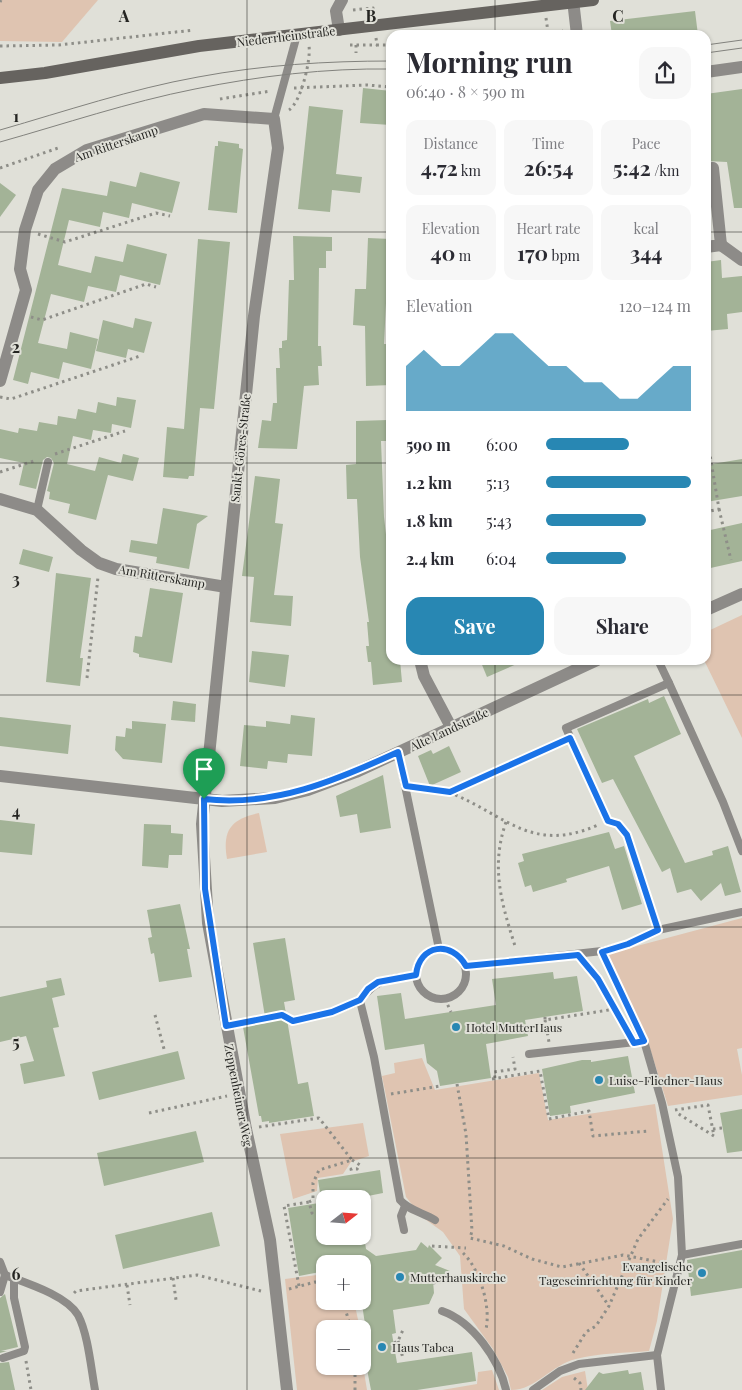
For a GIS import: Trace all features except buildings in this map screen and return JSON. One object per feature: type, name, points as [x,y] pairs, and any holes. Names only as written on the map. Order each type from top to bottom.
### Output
[{"type":"main road","name":"Niederrheinstraße","points":[[0,78],[44,73],[199,46],[593,0]]},
{"type":"street","points":[[573,1],[576,30]]},
{"type":"street","points":[[339,6],[339,30]]},
{"type":"street","points":[[711,71],[742,67]]},
{"type":"street","name":"Am Ritterskamp","points":[[0,381],[26,290],[20,269],[25,230],[38,190],[45,178],[69,159],[87,150],[204,114],[274,119]]},
{"type":"street","name":"Sankt-Göres-Straße","points":[[204,799],[254,316],[278,148],[274,119]]},
{"type":"street","points":[[711,168],[713,168],[721,245]]},
{"type":"street","points":[[711,246],[721,245],[742,260]]},
{"type":"street","name":"Am Ritterskamp","points":[[0,498],[37,510],[99,564],[116,570],[226,587]]},
{"type":"street","points":[[711,608],[742,594]]},
{"type":"street","points":[[421,665],[424,676],[451,727]]},
{"type":"street","name":"Alte Landstraße","points":[[0,776],[204,799],[238,800],[293,794],[356,772],[586,665]]},
{"type":"street","name":"Zeppenheimer Weg","points":[[204,799],[205,889],[226,1026],[270,1240],[287,1390]]},
{"type":"lane","points":[[274,119],[302,35]]},
{"type":"lane","points":[[37,510],[47,460]]},
{"type":"lane","points":[[660,665],[723,802],[742,851]]},
{"type":"lane","points":[[658,930],[630,842],[618,824],[608,821],[566,728],[669,683]]},
{"type":"lane","points":[[398,752],[439,949]]},
{"type":"lane","points":[[466,966],[520,962],[602,952],[628,944],[658,930],[742,912]]},
{"type":"lane","points":[[439,949],[456,953],[466,966],[466,981],[463,988],[452,998],[436,999],[422,990],[416,975],[420,960],[425,954],[439,949]]},
{"type":"lane","points":[[602,952],[644,1041],[666,1120],[678,1184],[682,1255],[657,1355],[661,1390]]},
{"type":"lane","points":[[293,1021],[332,1012],[360,1000],[368,989],[378,982],[416,975]]},
{"type":"lane","points":[[360,1000],[381,1095],[400,1200],[405,1206],[422,1212],[435,1220]]},
{"type":"lane","points":[[529,1054],[644,1041]]},
{"type":"lane","points":[[643,1071],[652,1069]]},
{"type":"lane","points":[[404,1230],[401,1216],[405,1206]]},
{"type":"lane","points":[[682,1255],[742,1244]]},
{"type":"lane","points":[[0,1262],[5,1276],[0,1292]]},
{"type":"lane","points":[[5,1276],[51,1294],[77,1314],[82,1326],[95,1390]]},
{"type":"lane","points":[[2,1358],[24,1351],[24,1338],[14,1298],[14,1279]]},
{"type":"lane","points":[[442,1311],[455,1316],[489,1351],[506,1390]]},
{"type":"lane","points":[[533,1390],[565,1369],[579,1364],[657,1355]]},
{"type":"path","points":[[274,119],[295,106],[302,87],[310,50],[302,35]]},
{"type":"path","points":[[0,46],[59,45],[124,38]]},
{"type":"path","points":[[341,45],[377,45]]},
{"type":"path","points":[[356,45],[356,53]]},
{"type":"path","points":[[310,50],[317,48]]},
{"type":"path","points":[[302,87],[367,85],[386,87]]},
{"type":"path","points":[[25,230],[65,242],[156,213],[170,216]]},
{"type":"path","points":[[18,314],[42,320],[146,284],[156,288]]},
{"type":"path","points":[[0,397],[10,399],[140,356]]},
{"type":"path","points":[[54,454],[126,431]]},
{"type":"path","points":[[0,472],[47,460]]},
{"type":"path","points":[[711,461],[719,509],[732,560]]},
{"type":"path","points":[[711,511],[719,509]]},
{"type":"path","points":[[87,678],[99,564]]},
{"type":"path","points":[[450,792],[570,738]]},
{"type":"path","points":[[406,786],[450,792],[520,830],[548,836],[591,828],[608,821]]},
{"type":"path","points":[[506,822],[501,836],[497,868],[502,905],[520,962]]},
{"type":"path","points":[[578,955],[598,979],[618,1014]]},
{"type":"path","points":[[445,999],[451,1012]]},
{"type":"path","points":[[546,1026],[545,1018],[615,1008]]},
{"type":"path","points":[[155,1015],[164,1049]]},
{"type":"path","points":[[226,1026],[282,1015],[293,1021]]},
{"type":"path","points":[[513,1058],[515,1069],[494,1072],[493,1078],[540,1071],[549,1119],[589,1111],[593,1136],[648,1131]]},
{"type":"path","points":[[457,1084],[466,1134],[472,1230],[470,1238],[504,1246],[532,1259],[562,1267],[600,1258],[630,1257],[679,1266]]},
{"type":"path","points":[[381,1095],[440,1086]]},
{"type":"path","points":[[149,1113],[239,1093]]},
{"type":"path","points":[[708,1105],[713,1129],[714,1136],[672,1110],[708,1105]]},
{"type":"path","points":[[261,1126],[319,1118],[352,1160],[360,1165],[357,1169],[351,1170],[352,1174]]},
{"type":"path","points":[[713,1129],[722,1128]]},
{"type":"path","points":[[299,1286],[284,1206],[313,1200],[313,1183],[319,1170],[352,1160]]},
{"type":"path","points":[[565,1369],[586,1332],[596,1326],[609,1306],[638,1240],[678,1184]]},
{"type":"path","points":[[308,1214],[312,1213],[309,1202]]},
{"type":"path","points":[[432,1246],[466,1248]]},
{"type":"path","points":[[463,1253],[471,1260],[480,1280],[487,1319]]},
{"type":"path","points":[[579,1263],[609,1306]]},
{"type":"path","points":[[65,1303],[76,1291],[200,1276],[242,1288],[276,1292]]},
{"type":"path","points":[[173,1278],[176,1300]]},
{"type":"path","points":[[433,1283],[451,1280]]},
{"type":"path","points":[[289,1289],[316,1282]]},
{"type":"path","points":[[127,1284],[130,1305]]},
{"type":"path","points":[[394,1343],[398,1341],[403,1330]]},
{"type":"path","points":[[398,1341],[403,1358]]},
{"type":"path","points":[[401,1348],[410,1350]]},
{"type":"path","points":[[24,1351],[31,1390]]},
{"type":"path","points":[[355,1375],[355,1390]]},
{"type":"path","points":[[580,1383],[582,1390]]},
{"type":"shaded area","points":[[0,0],[98,0],[62,42],[0,41]]},
{"type":"shaded area","points":[[742,615],[742,738],[706,665],[711,665],[711,630]]},
{"type":"shaded area","points":[[259,813],[267,852],[227,859],[226,840],[231,827],[241,819]]},
{"type":"shaded area","points":[[742,918],[742,1048],[737,1049],[742,1075],[742,1095],[668,1106],[647,1039],[607,954]]},
{"type":"shaded area","points":[[422,1058],[435,1090],[539,1073],[548,1120],[655,1104],[673,1219],[657,1321],[649,1351],[603,1354],[576,1359],[559,1366],[528,1386],[511,1390],[508,1377],[493,1349],[464,1309],[460,1256],[443,1232],[422,1217],[406,1197],[382,1076],[395,1073],[394,1063]]},
{"type":"shaded area","points":[[363,1123],[369,1156],[351,1162],[343,1174],[318,1178],[316,1191],[293,1199],[280,1134]]},
{"type":"shaded area","points":[[316,1275],[316,1310],[356,1310],[358,1320],[316,1320],[316,1375],[364,1375],[367,1390],[297,1390],[285,1279]]},
{"type":"shaded area","points":[[492,1370],[499,1390],[442,1390],[477,1384],[478,1372]]},
{"type":"shaded area","points":[[585,1371],[588,1390],[542,1390],[562,1377]]},
{"type":"tram line","points":[[711,44],[742,40]]},
{"type":"tram line","points":[[711,52],[742,48]]},
{"type":"tram line","points":[[0,130],[123,94],[198,77],[294,64],[386,61]]},
{"type":"tram line","points":[[0,142],[146,100],[219,84],[317,71],[386,69]]},
{"type":"place","name":"Hotel MutterHaus","points":[[456,1027]]},
{"type":"place","name":"Luise-Fliedner-Haus","points":[[599,1080]]},
{"type":"place","name":"Evangelische Tageseinrichtung für Kinder","points":[[702,1273]]},
{"type":"place","name":"Mutterhauskirche","points":[[400,1277]]},
{"type":"place","name":"Haus Tabea","points":[[382,1347]]},
{"type":"route","points":[[570,738],[608,821],[618,824],[627,835],[658,930],[628,944],[602,952],[644,1041],[634,1043],[598,979],[578,955],[466,966],[462,958],[448,949],[432,950],[425,954],[417,967],[416,975],[378,982],[368,989],[360,1000],[332,1012],[293,1021],[282,1015],[226,1026],[208,923],[203,856],[202,824],[204,799],[222,801],[275,798],[293,794],[356,772],[398,752],[406,786],[450,792],[570,738]]}]
